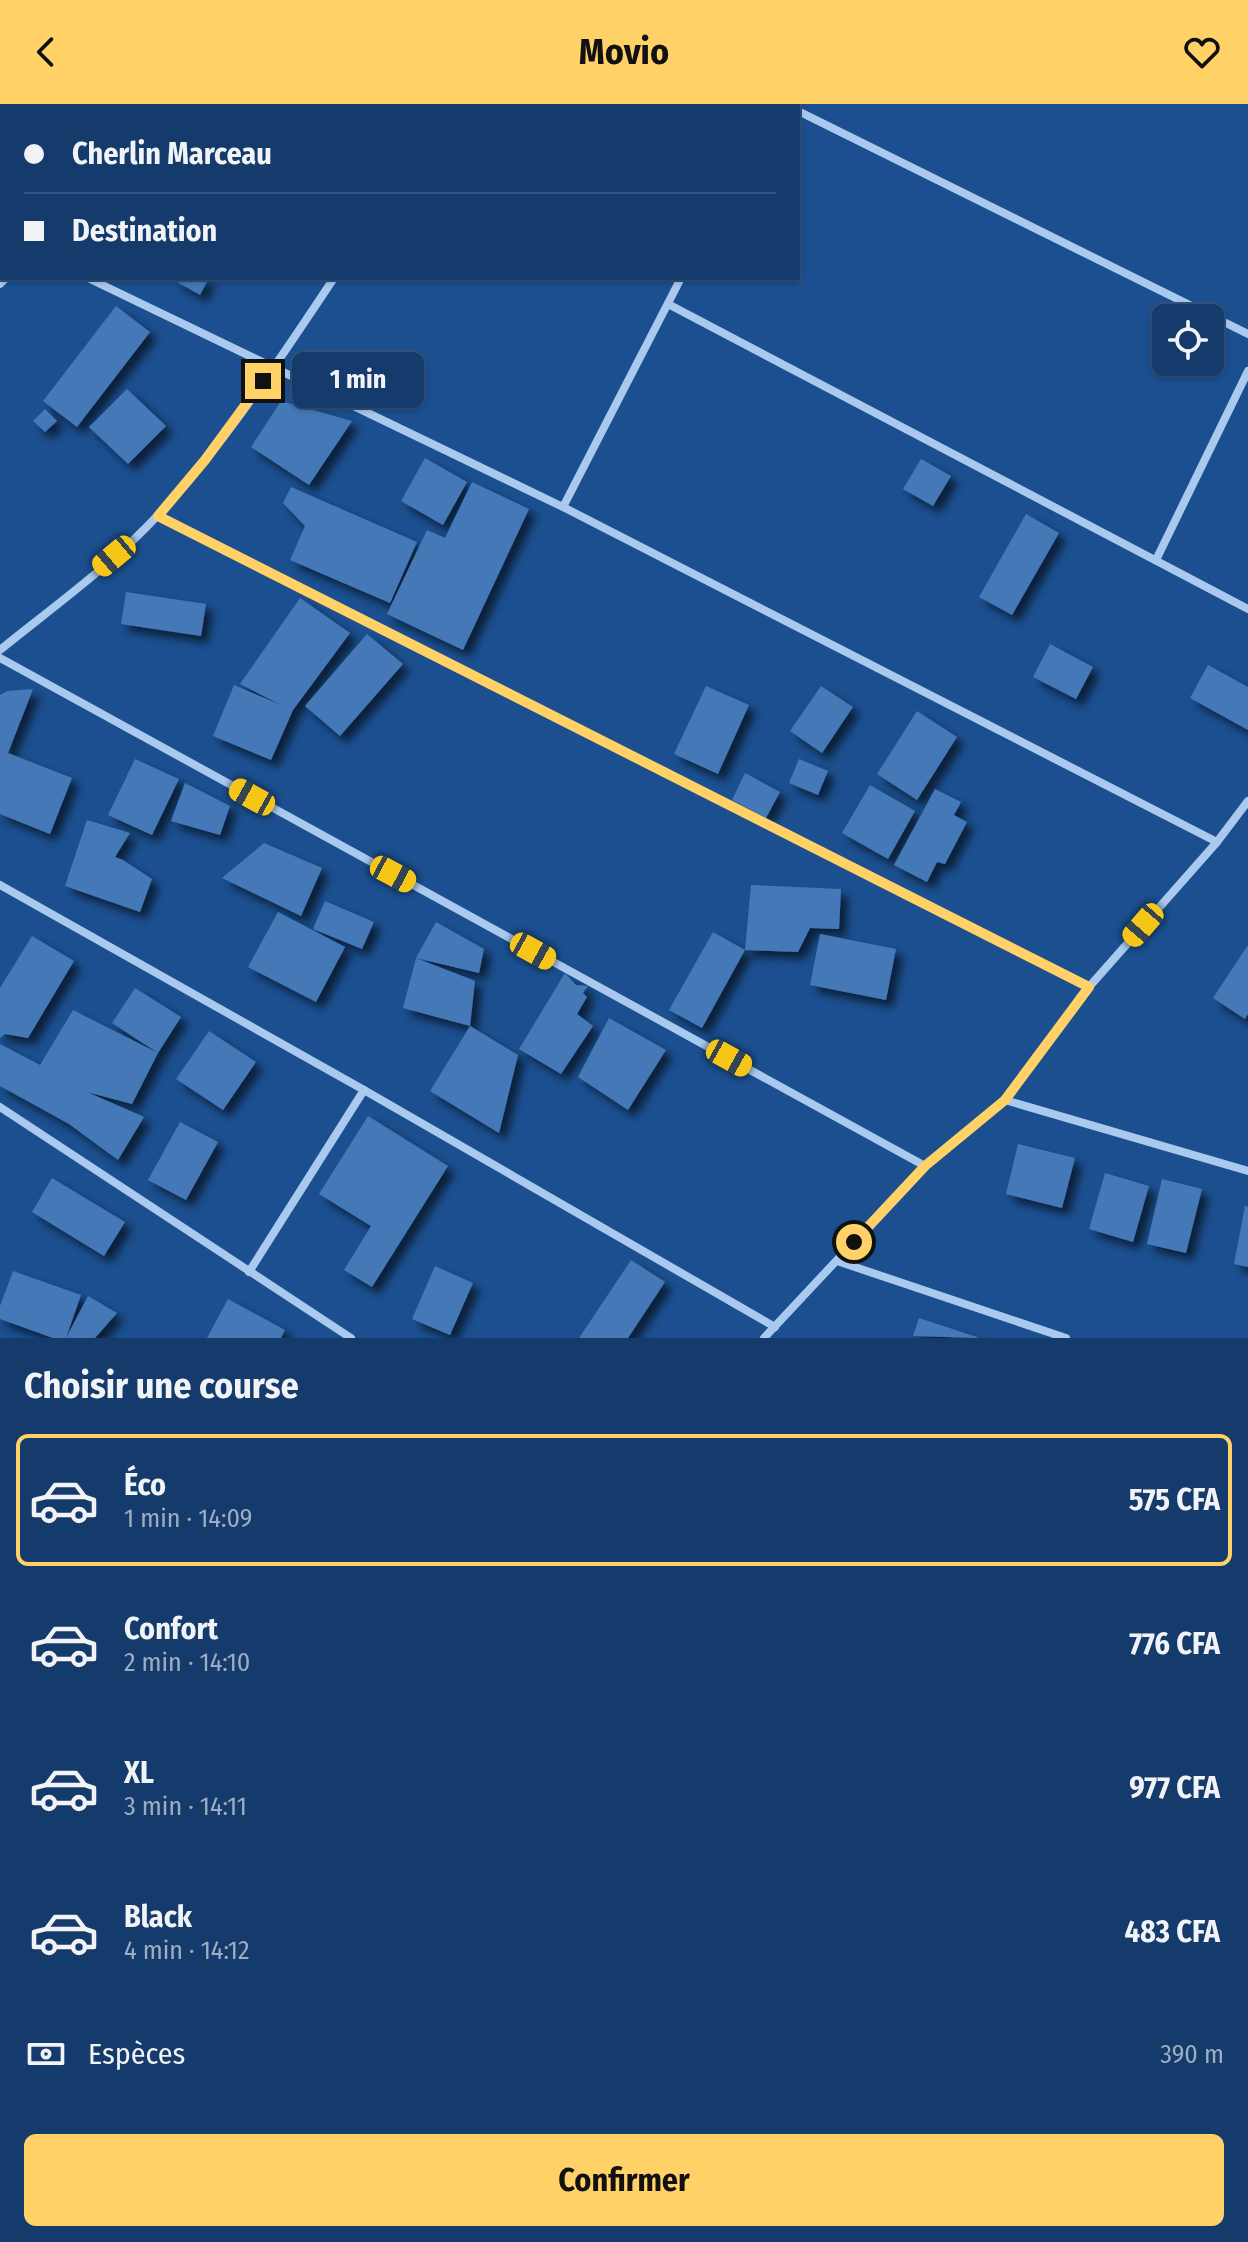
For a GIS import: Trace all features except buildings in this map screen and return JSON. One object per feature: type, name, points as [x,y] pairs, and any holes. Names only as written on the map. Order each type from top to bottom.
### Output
[{"type":"street","points":[[800,112],[1248,334]]},
{"type":"street","points":[[92,280],[563,507],[1217,842]]},
{"type":"street","points":[[0,650],[158,516],[205,460],[333,280]]},
{"type":"street","points":[[563,507],[680,280]]},
{"type":"street","points":[[668,304],[1248,609]]},
{"type":"street","points":[[1156,560],[1248,371]]},
{"type":"street","points":[[158,516],[1089,987]]},
{"type":"street","points":[[0,658],[925,1166]]},
{"type":"street","points":[[764,1338],[925,1166],[1005,1100],[1089,987],[1217,842],[1248,801]]},
{"type":"street","points":[[0,885],[775,1327]]},
{"type":"street","points":[[249,1272],[364,1090]]},
{"type":"street","points":[[1005,1100],[1248,1171]]},
{"type":"street","points":[[0,1107],[351,1338]]},
{"type":"street","points":[[837,1261],[1066,1338]]},
{"type":"route","points":[[263,381],[205,460],[158,516],[1089,987],[1005,1100],[925,1166],[854,1242]]}]
